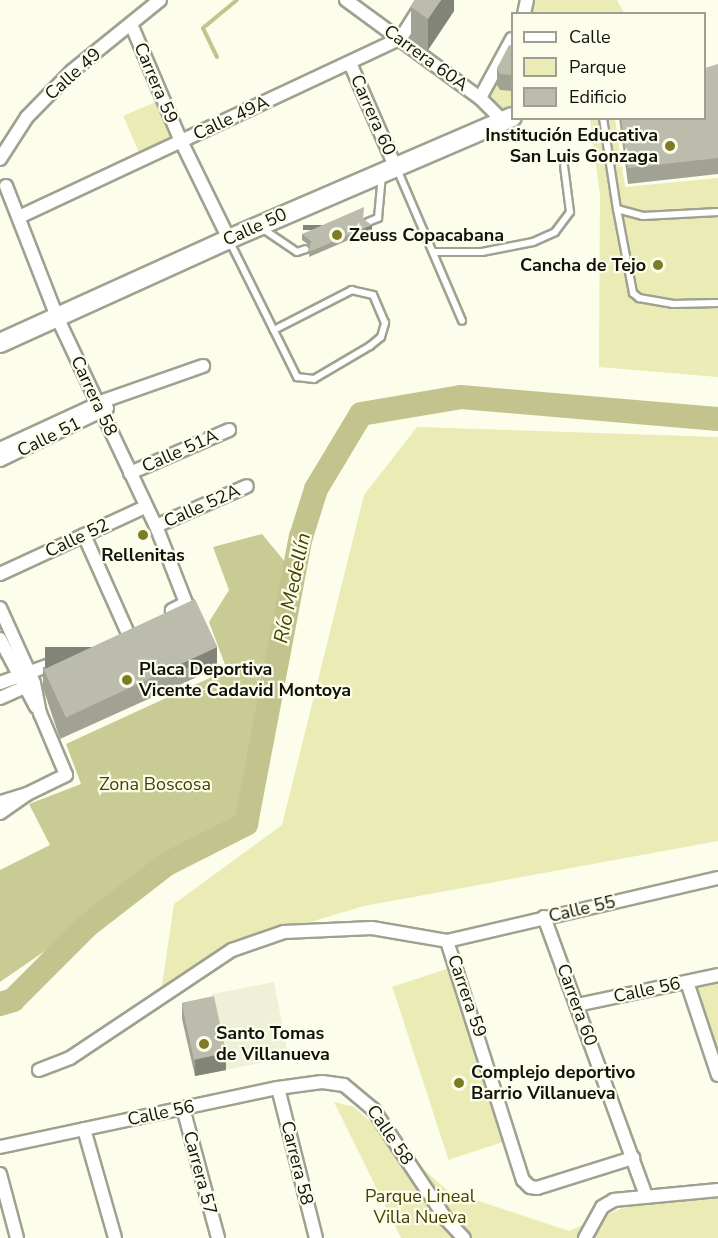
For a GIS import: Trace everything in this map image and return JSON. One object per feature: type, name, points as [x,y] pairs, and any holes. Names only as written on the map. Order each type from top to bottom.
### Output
[{"type":"main road","name":"Calle 50","points":[[0,342],[229,238],[507,119]]},
{"type":"street","name":"Calle 49","points":[[0,159],[27,117],[72,71],[160,0]]},
{"type":"street","name":"Carrera 60A","points":[[346,0],[401,38],[507,119]]},
{"type":"street","points":[[401,38],[425,0]]},
{"type":"street","name":"Carrera 59","points":[[131,24],[181,141],[229,238]]},
{"type":"street","name":"Calle 49A","points":[[19,217],[401,38]]},
{"type":"street","points":[[480,98],[511,43]]},
{"type":"street","name":"Carrera 60","points":[[350,63],[389,169]]},
{"type":"street","name":"Carrera 58","points":[[6,186],[57,317],[145,507],[156,526],[186,603],[157,617]]},
{"type":"street","name":"Calle 51","points":[[0,449],[128,394],[202,366]]},
{"type":"street","name":"Calle 51","points":[[0,460],[99,407]]},
{"type":"street","name":"Calle 51A","points":[[130,473],[229,430]]},
{"type":"street","name":"Calle 52A","points":[[156,526],[248,486]]},
{"type":"street","name":"Calle 52","points":[[3,571],[145,507]]},
{"type":"street","points":[[84,535],[127,631]]},
{"type":"street","points":[[0,608],[22,673]]},
{"type":"street","points":[[0,639],[28,685],[66,775],[27,794],[0,813]]},
{"type":"street","points":[[0,683],[74,655]]},
{"type":"street","points":[[0,698],[28,685],[42,669]]},
{"type":"street","points":[[0,801],[27,794]]},
{"type":"street","name":"Calle 55","points":[[447,941],[718,878]]},
{"type":"street","name":"Carrera 60","points":[[544,917],[646,1195]]},
{"type":"street","points":[[39,1070],[70,1058],[232,950],[284,932],[326,927],[372,928],[447,941]]},
{"type":"street","name":"Carrera 59","points":[[447,941],[523,1180],[530,1187],[633,1158]]},
{"type":"street","name":"Calle 56","points":[[577,1005],[718,975]]},
{"type":"street","points":[[687,982],[718,1075]]},
{"type":"street","name":"Calle 56","points":[[0,1147],[278,1088],[322,1082]]},
{"type":"street","name":"Calle 58","points":[[322,1082],[344,1085],[362,1096],[446,1219],[464,1238]]},
{"type":"street","name":"Carrera 58","points":[[278,1088],[316,1238]]},
{"type":"street","name":"Carrera 57","points":[[183,1108],[218,1238]]},
{"type":"street","points":[[84,1129],[115,1238]]},
{"type":"street","points":[[0,1174],[17,1238]]},
{"type":"street","points":[[585,1238],[603,1207],[614,1200],[646,1195],[718,1190]]},
{"type":"lane","points":[[603,120],[633,292],[639,298],[673,304],[718,303]]},
{"type":"lane","points":[[435,252],[482,252],[533,242],[555,232],[570,212],[564,166]]},
{"type":"lane","points":[[368,222],[378,218],[389,169]]},
{"type":"lane","points":[[389,169],[435,252],[462,321]]},
{"type":"lane","points":[[617,209],[643,216],[718,212]]},
{"type":"lane","points":[[258,226],[297,252],[306,249]]},
{"type":"lane","points":[[229,238],[274,330],[297,376],[314,379],[370,346],[381,337],[385,323],[373,294],[352,290],[274,330]]},
{"type":"shaded area","points":[[274,982],[289,1058],[227,1070],[212,994]]},
{"type":"green space","points":[[527,0],[617,0],[623,12],[524,12]]},
{"type":"green space","points":[[511,41],[511,118],[502,120],[480,98]]},
{"type":"green space","points":[[163,99],[181,141],[141,158],[123,116]]},
{"type":"green space","points":[[590,120],[615,120],[625,187],[718,178],[718,377],[599,367],[600,195]]},
{"type":"green space","points":[[417,427],[718,437],[718,841],[364,906],[233,945],[161,992],[174,904],[282,825],[364,495]]},
{"type":"green space","name":"Zona Boscosa","points":[[262,534],[286,563],[243,814],[0,982],[0,870],[50,845],[29,804],[81,784],[66,744],[227,670],[209,622],[229,590],[213,547]]},
{"type":"green space","name":"Complejo deportivo Barrio Villanueva","points":[[456,966],[512,1139],[449,1160],[392,987]]},
{"type":"green space","points":[[718,975],[718,1055],[713,1057],[687,982]]},
{"type":"green space","name":"Parque Lineal Villa Nueva","points":[[334,1102],[354,1107],[448,1191],[569,1231],[639,1201],[718,1196],[718,1238],[401,1238]]},
{"type":"building","points":[[415,0],[441,0],[428,19],[411,7]]},
{"type":"building","points":[[509,45],[511,46],[511,75],[500,74],[497,68]]},
{"type":"building","name":"Institución Educativa San Luis Gonzaga","points":[[718,64],[718,158],[628,168],[621,120],[706,120],[706,68]]},
{"type":"building","name":"Zeuss Copacabana","points":[[364,207],[363,219],[372,225],[309,252],[311,241],[302,234]]},
{"type":"building","name":"Placa Deportiva Vicente Cadavid Montoya","points":[[195,599],[217,647],[66,718],[44,670]]},
{"type":"building","name":"Santo Tomas de Villanueva","points":[[214,996],[226,1053],[194,1060],[182,1003]]},
{"type":"waterway","points":[[217,57],[203,28],[237,0]]},
{"type":"waterway","name":"Río Medellín","points":[[0,1004],[13,1000],[88,925],[167,864],[246,824],[301,537],[316,489],[361,414],[461,397],[718,419]]},
{"type":"place","name":"Institución Educativa San Luis Gonzaga","points":[[670,146]]},
{"type":"place","name":"Zeuss Copacabana","points":[[337,235]]},
{"type":"place","name":"Cancha de Tejo","points":[[658,265]]},
{"type":"place","name":"Rellenitas","points":[[143,535]]},
{"type":"place","name":"Placa Deportiva Vicente Cadavid Montoya","points":[[127,680]]},
{"type":"place","name":"Santo Tomas de Villanueva","points":[[204,1044]]},
{"type":"place","name":"Complejo deportivo Barrio Villanueva","points":[[459,1083]]}]
